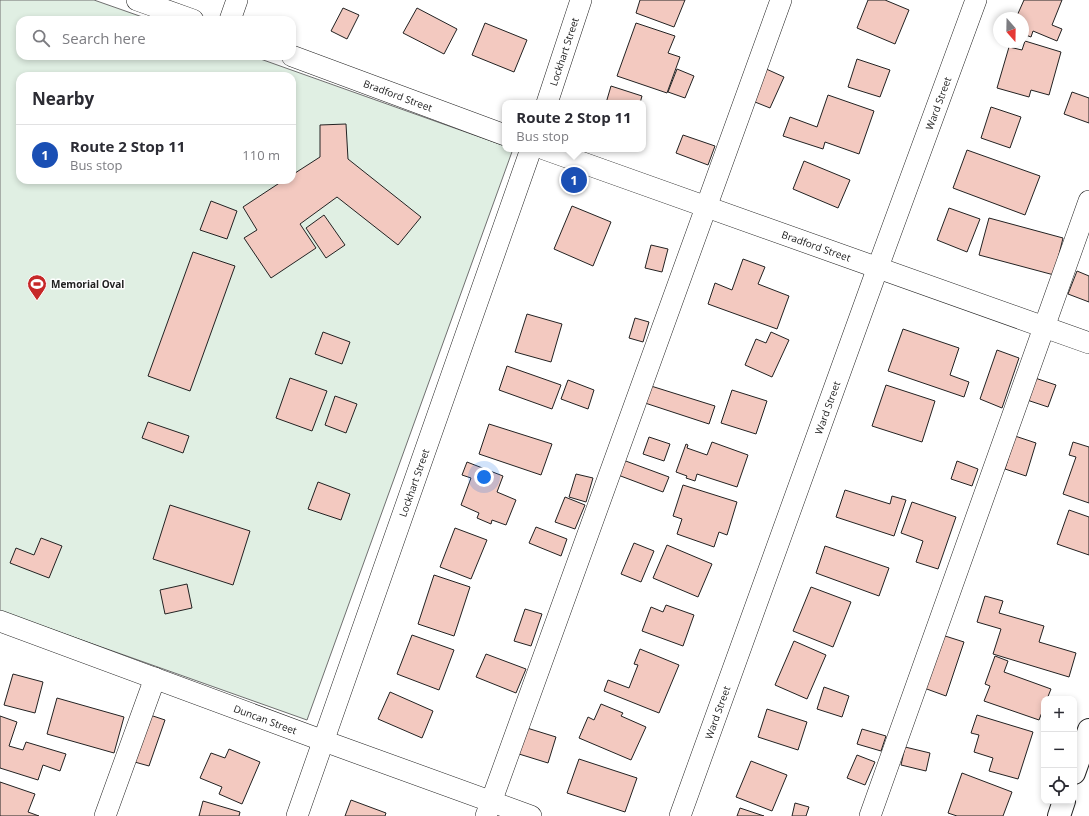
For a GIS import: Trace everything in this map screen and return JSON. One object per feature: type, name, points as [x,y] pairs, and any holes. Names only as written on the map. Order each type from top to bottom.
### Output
[{"type":"highway","points":[[1076,768],[1089,730]]},
{"type":"highway","points":[[1059,816],[1063,804]]},
{"type":"street","points":[[137,0],[182,16]]},
{"type":"street","points":[[231,16],[237,0]]},
{"type":"street","name":"Lockhart Street","points":[[547,100],[582,0]]},
{"type":"street","points":[[489,808],[781,0]]},
{"type":"street","name":"Ward Street","points":[[680,816],[976,0]]},
{"type":"street","name":"Bradford Street","points":[[296,57],[502,134]]},
{"type":"street","name":"Lockhart Street","points":[[297,816],[530,152]]},
{"type":"street","name":"Bradford Street","points":[[553,152],[1089,343]]},
{"type":"street","points":[[870,816],[1043,326],[1089,201]]},
{"type":"street","name":"Duncan Street","points":[[0,621],[324,741],[489,808],[531,816]]},
{"type":"street","points":[[105,816],[155,678]]},
{"type":"green space","points":[[0,0],[94,0],[140,16],[16,16],[16,60],[263,60],[502,145],[502,152],[512,152],[307,720],[0,611]]},
{"type":"building","points":[[640,0],[685,0],[674,27],[636,13]]},
{"type":"building","points":[[868,0],[885,0],[909,10],[895,44],[857,28]]},
{"type":"building","points":[[1024,0],[1062,0],[1052,25],[1062,29],[1057,41],[1033,31],[1031,37],[1029,36],[1029,12],[1019,12]]},
{"type":"building","points":[[343,8],[359,15],[347,39],[331,31]]},
{"type":"building","points":[[417,8],[457,29],[444,54],[403,33]]},
{"type":"building","points":[[485,23],[527,40],[514,72],[472,55]]},
{"type":"building","points":[[636,23],[675,36],[668,53],[680,57],[667,93],[617,76]]},
{"type":"building","points":[[1029,42],[1061,52],[1049,95],[1031,90],[1029,97],[997,88],[1009,48],[1022,50],[1023,48],[1029,48]]},
{"type":"building","points":[[857,59],[890,70],[880,97],[848,87]]},
{"type":"building","points":[[764,68],[784,77],[770,108],[750,100]]},
{"type":"building","points":[[677,69],[694,76],[685,98],[668,92]]},
{"type":"building","points":[[611,86],[642,96],[641,100],[607,100]]},
{"type":"building","points":[[1072,92],[1089,98],[1089,123],[1064,114]]},
{"type":"building","points":[[828,95],[874,111],[859,154],[825,142],[823,149],[783,136],[790,117],[817,127]]},
{"type":"building","points":[[991,107],[1021,117],[1010,148],[981,138]]},
{"type":"building","points":[[346,124],[348,159],[421,217],[398,245],[337,197],[300,224],[316,248],[271,278],[244,238],[257,230],[243,207],[278,184],[296,184],[296,172],[320,157],[320,125]]},
{"type":"building","points":[[683,135],[715,146],[708,165],[676,153]]},
{"type":"building","points":[[967,150],[1040,176],[1025,215],[953,188]]},
{"type":"building","points":[[804,161],[850,180],[838,208],[793,189]]},
{"type":"building","points":[[211,201],[237,211],[227,239],[200,230]]},
{"type":"building","points":[[572,206],[611,222],[593,266],[554,249]]},
{"type":"building","points":[[949,208],[980,219],[967,252],[937,240]]},
{"type":"building","points":[[324,215],[345,245],[326,258],[306,228]]},
{"type":"building","points":[[989,218],[1063,238],[1054,275],[979,255]]},
{"type":"building","points":[[651,245],[668,249],[662,272],[645,268]]},
{"type":"building","points":[[193,252],[235,266],[190,391],[148,376]]},
{"type":"building","points":[[743,259],[765,267],[758,284],[789,296],[777,329],[708,304],[715,283],[732,290]]},
{"type":"building","points":[[1077,271],[1089,276],[1089,302],[1068,294]]},
{"type":"building","points":[[527,314],[562,324],[551,362],[515,352]]},
{"type":"building","points":[[635,318],[649,322],[643,342],[629,338]]},
{"type":"building","points":[[903,329],[959,348],[950,375],[969,382],[964,397],[888,371]]},
{"type":"building","points":[[323,332],[350,342],[342,364],[315,354]]},
{"type":"building","points":[[771,332],[789,340],[772,377],[745,365],[756,339],[766,343]]},
{"type":"building","points":[[997,350],[1019,358],[1002,408],[980,399]]},
{"type":"building","points":[[507,366],[561,385],[552,409],[499,390]]},
{"type":"building","points":[[290,378],[327,391],[312,431],[276,418]]},
{"type":"building","points":[[1035,378],[1056,385],[1048,407],[1027,400]]},
{"type":"building","points":[[568,380],[594,390],[588,409],[561,399]]},
{"type":"building","points":[[886,385],[935,401],[922,442],[872,426]]},
{"type":"building","points":[[651,386],[715,406],[709,424],[645,403]]},
{"type":"building","points":[[732,390],[767,401],[756,434],[721,423]]},
{"type":"building","points":[[335,396],[357,404],[346,433],[325,425]]},
{"type":"building","points":[[148,422],[189,436],[183,453],[142,438]]},
{"type":"building","points":[[489,424],[552,444],[541,475],[479,454]]},
{"type":"building","points":[[1015,436],[1036,443],[1026,476],[1005,469]]},
{"type":"building","points":[[649,437],[670,444],[664,461],[643,454]]},
{"type":"building","points":[[712,442],[748,455],[737,487],[697,474],[695,481],[676,472],[686,444],[688,445],[687,448],[707,455]]},
{"type":"building","points":[[1073,442],[1089,447],[1089,503],[1063,494],[1076,457],[1069,455]]},
{"type":"building","points":[[623,460],[669,477],[663,492],[618,475]]},
{"type":"building","points":[[957,461],[978,469],[972,486],[951,479]]},
{"type":"building","points":[[467,462],[503,476],[497,492],[516,500],[506,525],[492,520],[491,524],[477,518],[479,513],[461,505],[471,478],[462,475]]},
{"type":"building","points":[[576,474],[593,478],[586,502],[569,497]]},
{"type":"building","points":[[318,482],[350,494],[341,520],[308,509]]},
{"type":"building","points":[[683,485],[737,502],[727,535],[719,532],[714,547],[677,534],[682,519],[673,516]]},
{"type":"building","points":[[845,490],[890,504],[892,496],[906,500],[894,536],[836,517]]},
{"type":"building","points":[[565,497],[585,505],[575,529],[555,522]]},
{"type":"building","points":[[912,502],[956,517],[938,569],[916,562],[923,541],[901,533]]},
{"type":"building","points":[[170,505],[250,531],[233,585],[153,559]]},
{"type":"building","points":[[1069,510],[1089,517],[1089,555],[1057,544]]},
{"type":"building","points":[[536,527],[567,539],[561,556],[529,543]]},
{"type":"building","points":[[455,528],[487,540],[471,579],[440,567]]},
{"type":"building","points":[[41,538],[62,546],[49,578],[10,563],[16,548],[34,555]]},
{"type":"building","points":[[634,543],[654,551],[641,582],[621,574]]},
{"type":"building","points":[[667,545],[712,564],[698,597],[653,578]]},
{"type":"building","points":[[825,546],[889,568],[879,596],[816,573]]},
{"type":"building","points":[[434,575],[470,587],[454,636],[418,624]]},
{"type":"building","points":[[187,584],[192,608],[165,614],[160,590]]},
{"type":"building","points":[[811,587],[851,602],[833,647],[793,631]]},
{"type":"building","points":[[985,596],[1003,601],[999,613],[1044,626],[1039,642],[1076,653],[1069,677],[993,654],[1001,629],[977,622]]},
{"type":"building","points":[[666,605],[694,615],[683,646],[642,631],[651,607],[663,612]]},
{"type":"building","points":[[525,609],[542,614],[531,646],[514,641]]},
{"type":"building","points":[[412,635],[454,650],[439,690],[397,674]]},
{"type":"building","points":[[942,635],[964,642],[946,696],[924,688]]},
{"type":"building","points":[[794,641],[826,655],[807,699],[775,685]]},
{"type":"building","points":[[640,649],[679,665],[659,713],[604,691],[608,680],[629,688],[638,665],[634,664]]},
{"type":"building","points":[[486,654],[526,669],[516,693],[476,677]]},
{"type":"building","points":[[995,656],[1008,661],[1004,672],[1051,689],[1048,696],[1041,696],[1041,715],[1039,720],[984,701],[990,686],[985,684]]},
{"type":"building","points":[[13,674],[43,682],[35,713],[4,705]]},
{"type":"building","points":[[824,687],[849,696],[842,717],[817,709]]},
{"type":"building","points":[[390,692],[433,711],[422,738],[378,719]]},
{"type":"building","points":[[57,698],[124,717],[114,753],[47,734]]},
{"type":"building","points":[[601,704],[623,713],[621,716],[646,727],[631,760],[579,738],[588,717],[594,720]]},
{"type":"building","points":[[767,709],[807,722],[798,750],[758,737]]},
{"type":"building","points":[[147,714],[165,720],[149,766],[131,761]]},
{"type":"building","points":[[977,715],[1033,732],[1018,779],[989,771],[993,758],[974,752],[979,735],[971,733]]},
{"type":"building","points":[[0,716],[17,722],[9,746],[23,750],[26,742],[66,754],[60,771],[43,765],[38,780],[0,768]]},
{"type":"building","points":[[527,728],[556,737],[548,763],[519,754]]},
{"type":"building","points":[[862,729],[886,736],[881,751],[857,744]]},
{"type":"building","points":[[905,747],[930,753],[926,771],[901,765]]},
{"type":"building","points":[[229,749],[260,762],[242,804],[219,794],[222,787],[200,778],[211,753],[225,758]]},
{"type":"building","points":[[857,755],[875,762],[865,785],[847,778]]},
{"type":"building","points":[[579,759],[637,778],[625,812],[567,793]]},
{"type":"building","points":[[751,761],[787,775],[772,811],[736,797]]},
{"type":"building","points":[[962,773],[1012,792],[1003,816],[957,816],[948,813]]},
{"type":"building","points":[[0,782],[35,794],[28,812],[39,816],[0,816]]},
{"type":"building","points":[[351,800],[386,813],[385,816],[345,816]]},
{"type":"building","points":[[203,801],[240,812],[239,816],[199,816]]},
{"type":"building","points":[[795,803],[809,807],[806,816],[792,816]]},
{"type":"building","points":[[740,808],[764,816],[737,816]]},
{"type":"place","name":"Route 2 Stop 11","points":[[574,180]]},
{"type":"place","name":"Memorial Oval","points":[[37,301]]}]
